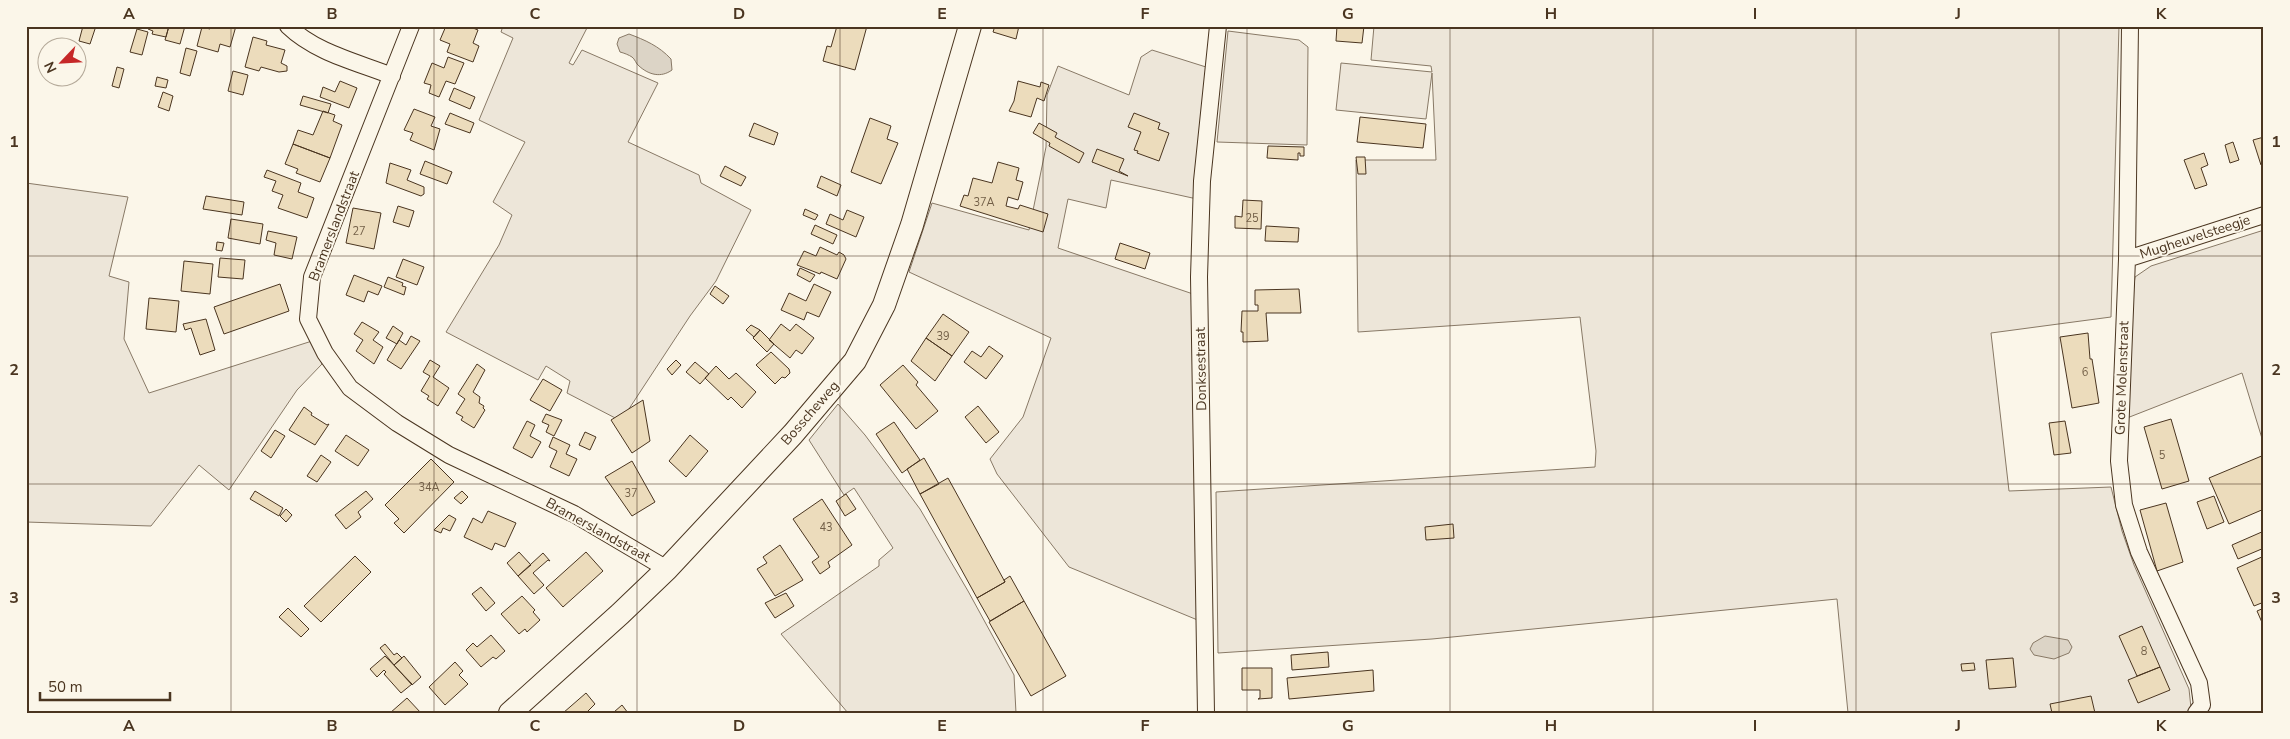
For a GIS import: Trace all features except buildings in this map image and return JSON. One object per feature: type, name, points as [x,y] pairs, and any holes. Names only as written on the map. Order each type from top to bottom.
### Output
[{"type":"street","points":[[288,26],[297,35],[317,48],[392,76]]},
{"type":"street","name":"Bramerslandstraat","points":[[411,26],[312,277],[308,319],[324,353],[350,388],[397,423],[449,455],[574,514],[667,569]]},
{"type":"street","name":"Bosscheweg","points":[[510,713],[667,569],[793,434],[855,360],[884,305],[891,287],[912,225],[970,26]]},
{"type":"street","name":"Donksestraat","points":[[1206,713],[1199,277],[1202,181],[1218,26]]},
{"type":"street","name":"Grote Molenstraat","points":[[2130,26],[2127,259],[2119,460],[2124,505],[2139,552],[2199,683],[2202,705],[2196,713]]},
{"type":"street","name":"Mugheuvelsteegje","points":[[2127,259],[2264,215]]},
{"type":"shaded area","points":[[503,26],[588,26],[569,63],[573,65],[582,50],[658,83],[628,142],[699,175],[701,183],[751,210],[716,281],[690,316],[621,421],[567,393],[570,381],[546,366],[538,380],[446,332],[499,245],[512,215],[493,202],[525,142],[479,120],[513,38],[501,32]]},
{"type":"shaded area","points":[[1374,26],[2119,26],[2111,317],[1991,333],[2009,491],[2111,487],[2122,531],[2134,565],[2189,689],[2191,708],[2187,713],[1848,713],[1837,599],[1432,639],[1218,653],[1216,492],[1595,467],[1596,451],[1580,317],[1358,332],[1356,160],[1436,160],[1432,73],[1426,119],[1336,110],[1341,63],[1432,72],[1431,66],[1371,60]]},
{"type":"shaded area","points":[[1228,31],[1299,40],[1308,47],[1307,145],[1217,142]]},
{"type":"shaded area","points":[[629,34],[662,50],[671,59],[672,70],[659,75],[651,73],[638,65],[632,57],[620,52],[617,44],[619,38]]},
{"type":"shaded area","points":[[1152,50],[1206,67],[1197,199],[1111,180],[1106,208],[1068,199],[1058,248],[1196,295],[1200,621],[1069,567],[997,474],[990,459],[1023,417],[1051,338],[909,272],[932,203],[1029,230],[1046,147],[1047,95],[1058,66],[1129,95],[1141,57]]},
{"type":"shaded area","points":[[26,183],[128,197],[109,276],[129,282],[124,339],[149,393],[312,341],[322,364],[297,390],[229,490],[199,465],[151,526],[26,522]]},
{"type":"shaded area","points":[[2264,230],[2264,445],[2242,373],[2127,418],[2131,308],[2135,277],[2151,266]]},
{"type":"shaded area","points":[[838,404],[865,435],[920,509],[968,591],[1014,675],[1016,713],[848,713],[781,634],[879,566],[879,560],[893,548],[854,488],[844,495],[809,440]]},
{"type":"shaded area","points":[[2045,636],[2068,640],[2072,647],[2069,653],[2054,659],[2034,655],[2030,649],[2033,643]]}]
